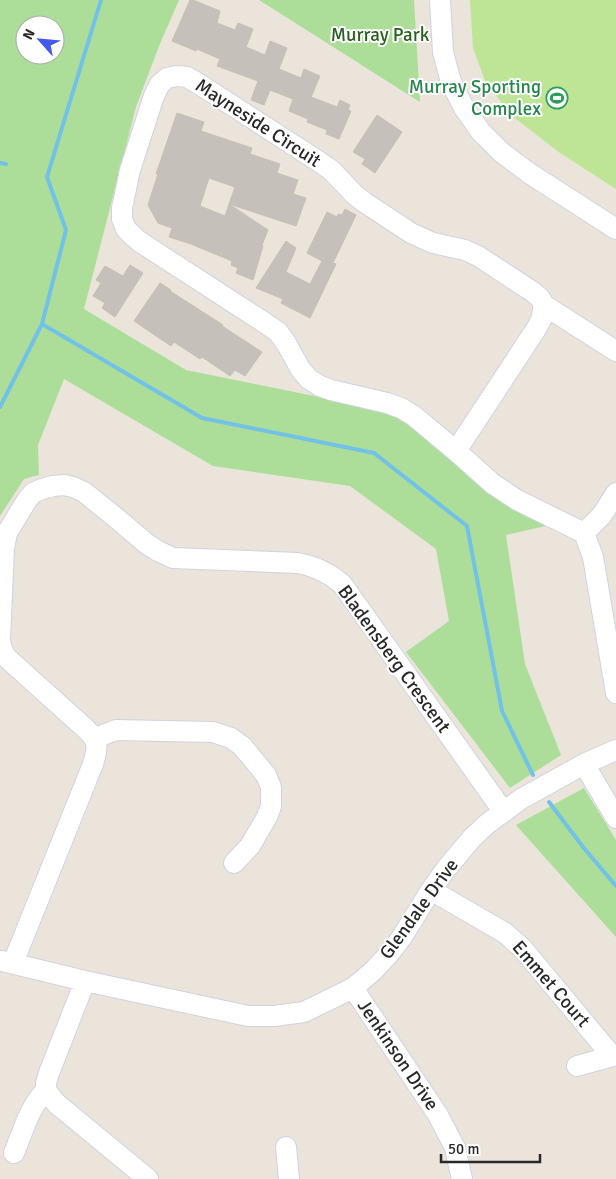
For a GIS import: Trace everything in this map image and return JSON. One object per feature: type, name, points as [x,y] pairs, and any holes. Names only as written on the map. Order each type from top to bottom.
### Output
[{"type":"street","points":[[440,0],[442,52],[451,82],[464,108],[481,132],[501,152],[529,173],[616,229]]},
{"type":"street","name":"Mayneside Circuit","points":[[584,533],[517,500],[493,484],[414,416],[401,408],[331,390],[309,379],[301,370],[278,332],[140,242],[126,229],[122,219],[122,208],[130,170],[154,96],[160,84],[167,78],[177,76],[187,77],[199,84],[331,170],[364,202],[411,233],[433,243],[465,250],[478,256],[534,292],[544,305],[616,351]]},
{"type":"street","points":[[456,451],[536,329],[541,320],[544,305]]},
{"type":"street","name":"Bladensberg Crescent","points":[[95,738],[13,664],[1,650],[0,630],[6,533],[33,493],[53,486],[64,485],[74,487],[93,498],[147,544],[173,558],[298,563],[316,568],[333,576],[342,584],[503,811]]},
{"type":"street","points":[[616,494],[602,515],[584,533],[593,557],[616,693]]},
{"type":"street","points":[[6,962],[93,764],[97,747],[95,738],[116,730],[213,732],[231,738],[242,746],[266,775],[271,787],[272,797],[267,817],[250,846],[234,863]]},
{"type":"street","name":"Glendale Drive","points":[[6,962],[248,1016],[274,1016],[304,1012],[353,988],[389,954],[446,869],[472,838],[487,824],[521,799],[584,764],[616,750]]},
{"type":"street","points":[[584,764],[616,818]]},
{"type":"street","name":"Emmet Court","points":[[431,890],[514,940],[614,1055]]},
{"type":"street","points":[[85,981],[49,1073],[46,1090],[57,1104],[148,1179]]},
{"type":"street","name":"Jenkinson Drive","points":[[353,988],[438,1115],[455,1148],[462,1179]]},
{"type":"street","points":[[577,1066],[614,1055]]},
{"type":"street","points":[[14,1153],[34,1106],[46,1090]]},
{"type":"street","points":[[286,1147],[289,1179]]},
{"type":"green space","points":[[0,0],[179,0],[136,107],[84,309],[186,370],[392,412],[550,525],[506,535],[525,664],[561,755],[510,788],[406,652],[449,621],[436,549],[350,486],[213,466],[64,379],[38,445],[39,475],[24,479],[0,516]]},
{"type":"green space","name":"Murray Park","points":[[259,0],[414,0],[420,102]]},
{"type":"green space","name":"Murray Sporting Complex","points":[[470,0],[616,0],[616,189],[560,153],[512,116],[485,81],[473,48]]},
{"type":"green space","points":[[584,788],[616,840],[616,937],[516,825]]},
{"type":"building","points":[[190,0],[220,11],[217,23],[235,30],[238,23],[253,29],[246,47],[265,55],[270,41],[287,48],[279,69],[301,78],[304,69],[320,76],[311,97],[337,107],[340,100],[350,105],[348,110],[351,111],[339,139],[326,134],[327,130],[307,122],[308,119],[289,111],[293,99],[270,90],[264,105],[251,100],[258,81],[217,66],[220,59],[172,41]]},
{"type":"building","points":[[177,113],[204,122],[201,131],[252,148],[250,154],[280,164],[277,173],[298,180],[293,194],[306,198],[296,226],[229,204],[268,230],[253,280],[236,273],[238,268],[231,265],[232,261],[169,237],[172,228],[158,223],[148,205],[158,174],[156,174]],"holes":[[[209,178],[235,187],[225,216],[200,206]]]},
{"type":"building","points":[[377,115],[402,132],[375,173],[362,164],[365,159],[353,152]]},
{"type":"building","points":[[345,209],[356,215],[333,263],[336,264],[310,318],[281,303],[283,299],[256,288],[286,241],[296,248],[286,272],[310,284],[322,261],[307,253],[327,212],[337,217],[338,214],[342,215]]},
{"type":"building","points":[[130,265],[143,273],[115,317],[102,308],[105,303],[93,296],[101,283],[96,280],[105,266],[123,276]]},
{"type":"building","points":[[160,283],[262,352],[245,376],[235,370],[230,376],[202,357],[200,359],[174,342],[171,346],[134,321]]},
{"type":"waterway","points":[[0,407],[42,324],[66,230],[47,177],[101,0]]},
{"type":"waterway","points":[[0,163],[6,164]]},
{"type":"waterway","points":[[42,324],[202,418],[374,453],[467,526],[502,711],[533,775]]},
{"type":"waterway","points":[[549,802],[616,886]]},
{"type":"place","name":"Murray Sporting Complex","points":[[557,98]]}]
